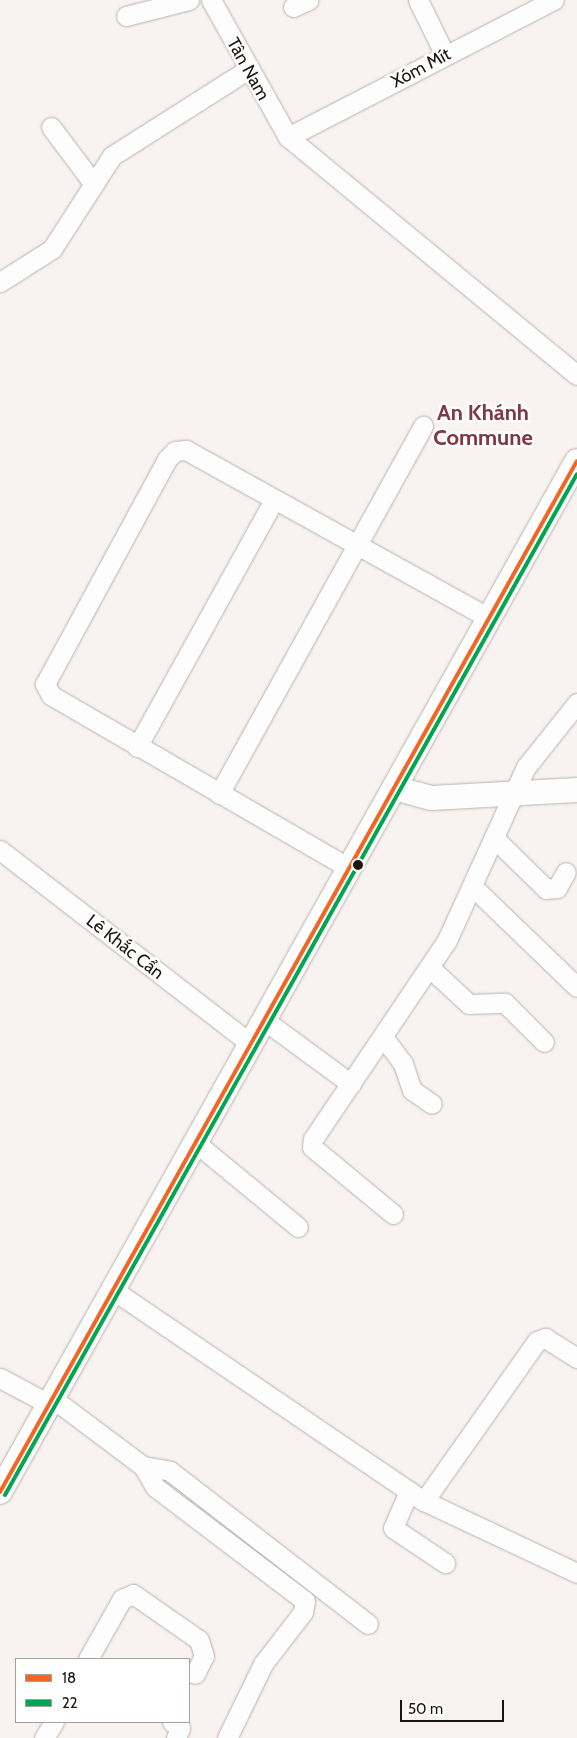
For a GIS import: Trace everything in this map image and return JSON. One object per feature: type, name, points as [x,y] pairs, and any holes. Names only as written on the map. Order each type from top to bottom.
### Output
[{"type":"main road","points":[[0,1492],[577,461]]},
{"type":"main road","points":[[394,788],[432,798],[577,790]]},
{"type":"street","points":[[126,16],[189,0]]},
{"type":"street","name":"Tân Nam","points":[[211,0],[247,70],[288,137],[577,376]]},
{"type":"street","points":[[418,0],[445,55]]},
{"type":"street","name":"Xóm Mít","points":[[288,137],[554,0]]},
{"type":"street","points":[[0,282],[52,249],[93,182],[112,156],[247,70]]},
{"type":"street","points":[[51,127],[93,182]]},
{"type":"street","points":[[219,794],[423,426]]},
{"type":"street","points":[[349,868],[137,747],[51,695],[45,684],[48,672],[167,459],[175,451],[186,450],[489,618]]},
{"type":"street","points":[[137,747],[274,500]]},
{"type":"street","points":[[393,1214],[312,1147],[315,1135],[429,967],[473,887],[526,767],[577,703]]},
{"type":"street","points":[[494,838],[546,889],[557,888],[566,872]]},
{"type":"street","name":"Lê Khắc Cẩn","points":[[0,850],[251,1044]]},
{"type":"street","points":[[473,887],[577,987]]},
{"type":"street","points":[[429,967],[469,1004],[505,1003],[544,1042]]},
{"type":"street","points":[[264,1020],[351,1084]]},
{"type":"street","points":[[382,1037],[403,1064],[412,1090],[432,1104]]},
{"type":"street","points":[[196,1143],[298,1227]]},
{"type":"street","points":[[113,1290],[417,1496],[577,1573]]},
{"type":"street","points":[[444,1562],[393,1528],[536,1341],[545,1338],[577,1358]]},
{"type":"street","points":[[0,1378],[51,1401],[143,1466],[155,1487],[305,1601],[303,1612],[263,1664],[227,1738]]},
{"type":"street","points":[[143,1466],[170,1470],[368,1624]]},
{"type":"street","points":[[89,1658],[122,1600],[133,1594],[200,1640],[204,1656],[196,1674]]},
{"type":"street","points":[[44,1738],[53,1723]]},
{"type":"street","points":[[173,1723],[180,1728],[176,1738]]},
{"type":"transit line","name":"18","points":[[0,1492],[577,461]]},
{"type":"transit line","name":"22","points":[[5,1495],[577,474]]},
{"type":"district","name":"An Khánh Commune","points":[[483,425]]}]
